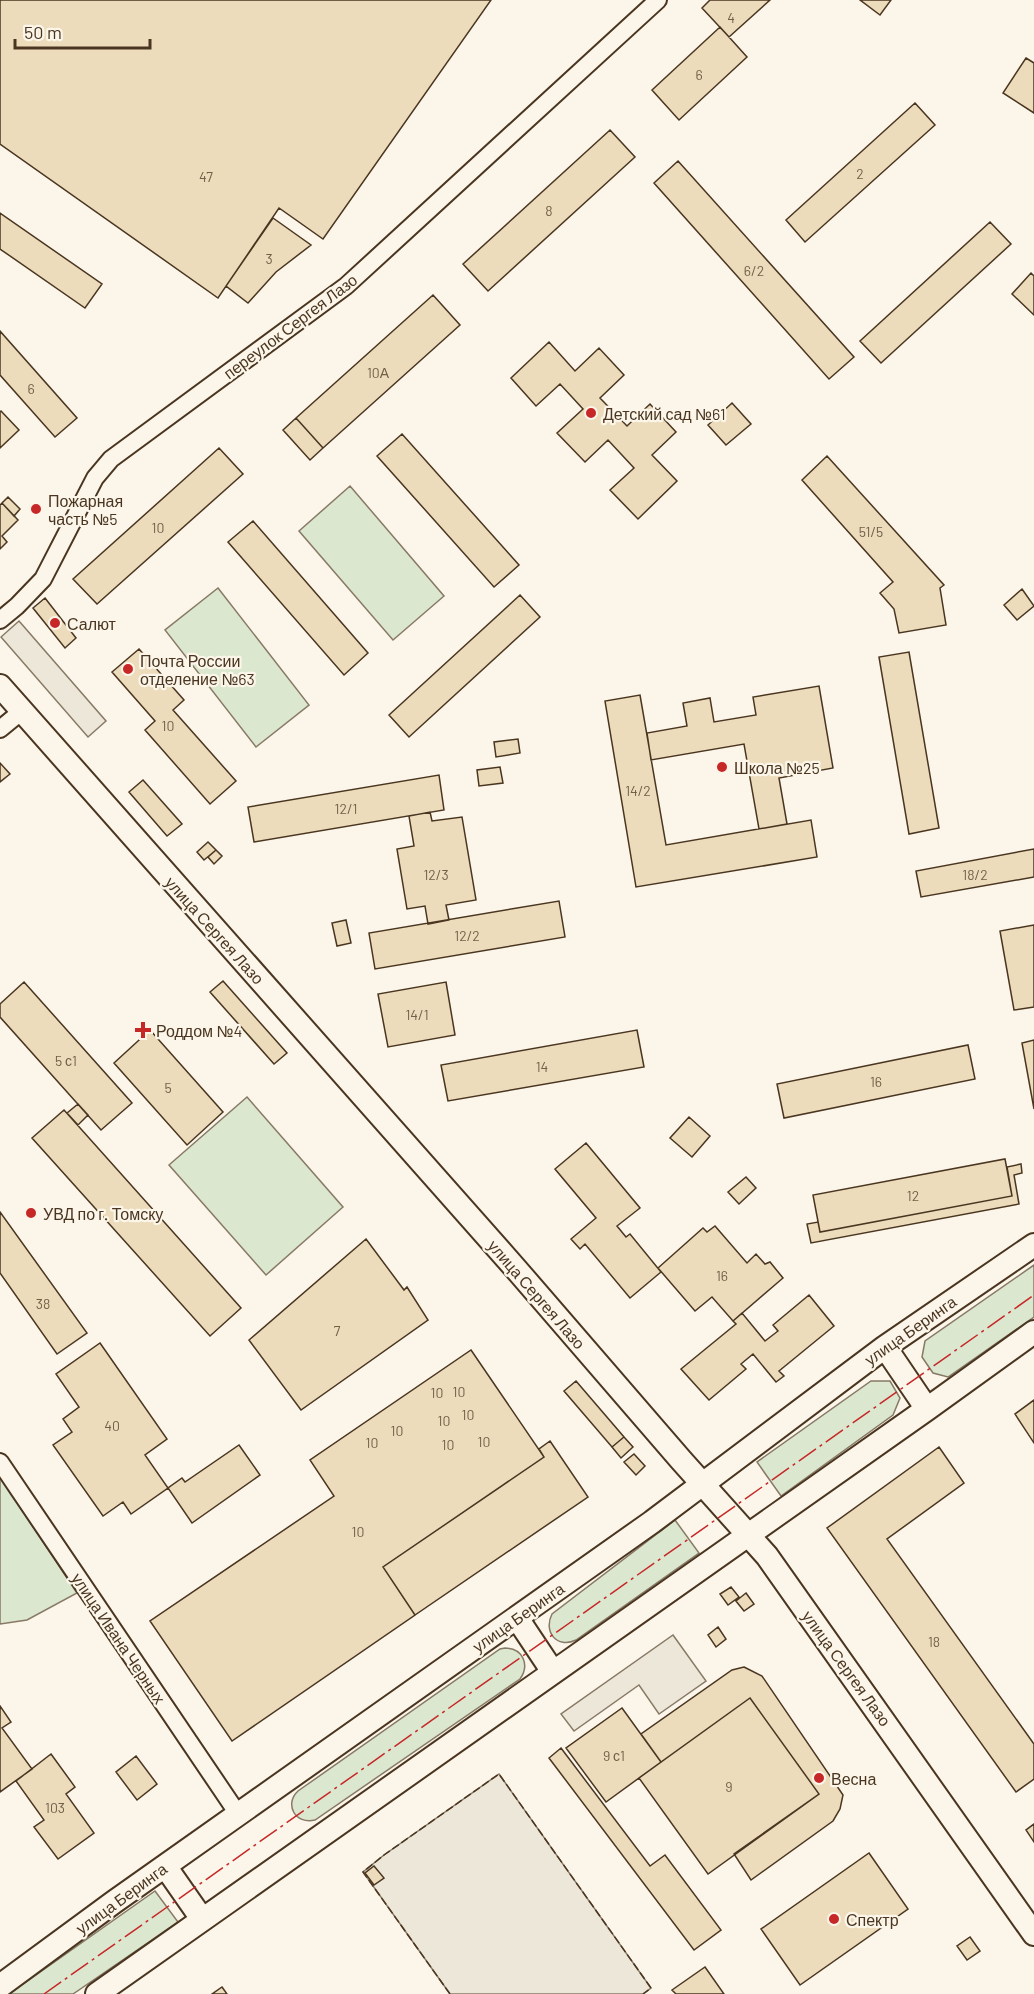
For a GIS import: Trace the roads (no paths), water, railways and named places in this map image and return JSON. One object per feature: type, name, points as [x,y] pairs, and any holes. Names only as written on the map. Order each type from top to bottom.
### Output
[{"type":"street","name":"переулок Сергея Лазо","points":[[0,620],[43,579],[95,478],[111,459],[346,286],[658,0]]},
{"type":"street","name":"улица Сергея Лазо","points":[[0,686],[516,1269],[702,1484],[749,1534],[1034,1934]]},
{"type":"street","points":[[0,729],[22,711]]},
{"type":"street","name":"улица Беринга","points":[[0,1986],[238,1814],[652,1522],[885,1347],[1034,1245]]},
{"type":"street","points":[[97,1994],[1034,1332]]},
{"type":"street","points":[[885,1347],[927,1409]]},
{"type":"street","name":"улица Ивана Черных","points":[[0,1462],[238,1814]]},
{"type":"street","points":[[517,1618],[554,1672]]},
{"type":"street","points":[[165,1866],[202,1919]]},
{"type":"place","name":"Детский сад №61","points":[[591,413]]},
{"type":"place","name":"Пожарная часть №5","points":[[36,509]]},
{"type":"place","name":"Салют","points":[[55,623]]},
{"type":"place","name":"Почта России отделение №63","points":[[128,669]]},
{"type":"place","name":"Школа №25","points":[[722,767]]},
{"type":"place","name":"Роддом №4","points":[[143,1030]]},
{"type":"place","name":"УВД по г. Томску","points":[[31,1213]]},
{"type":"place","name":"Весна","points":[[819,1778]]},
{"type":"place","name":"Спектр","points":[[834,1919]]}]
